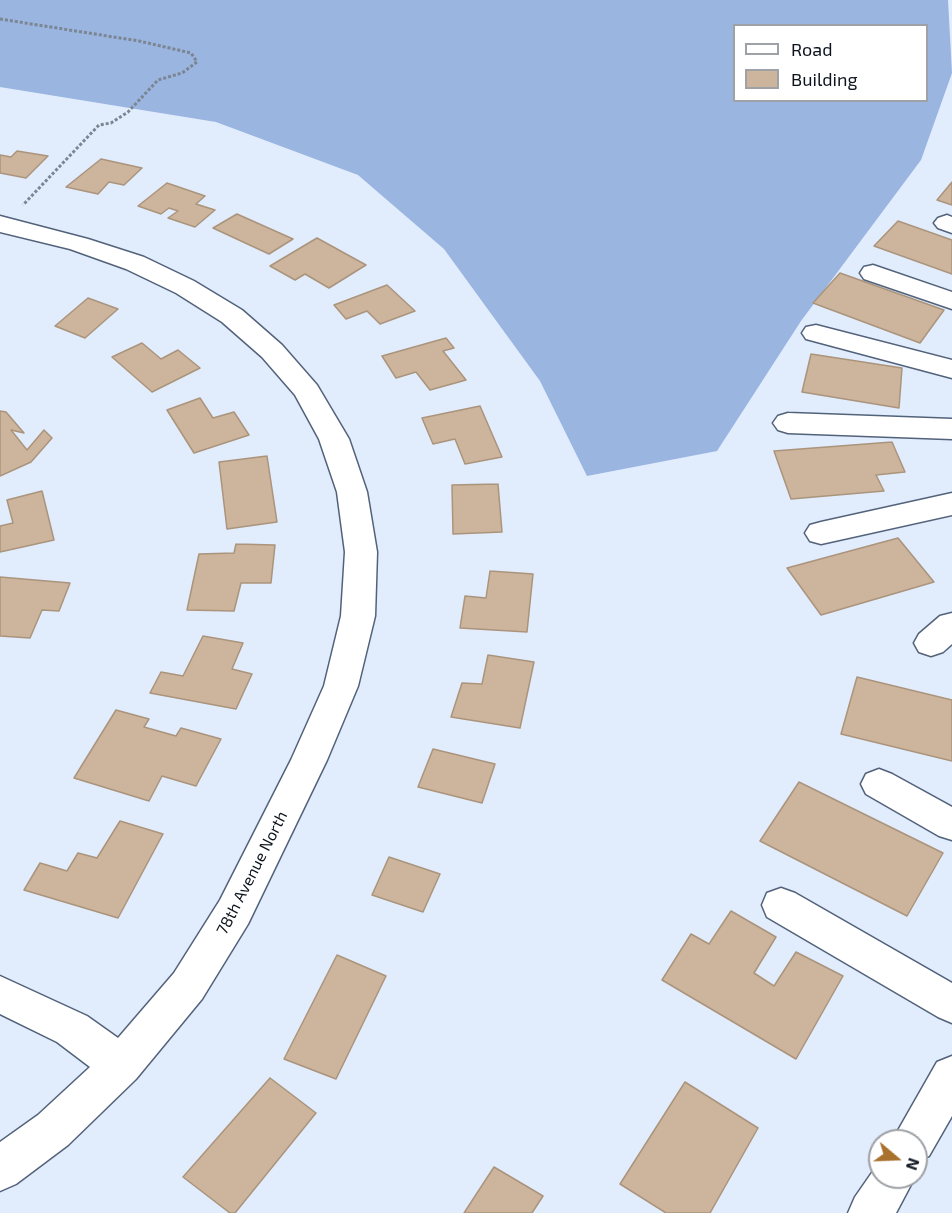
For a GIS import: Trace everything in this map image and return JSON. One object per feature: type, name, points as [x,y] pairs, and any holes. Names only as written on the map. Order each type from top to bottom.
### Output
[{"type":"street","name":"78th Avenue North","points":[[0,1169],[53,1130],[122,1065],[188,986],[234,912],[309,760],[340,686],[358,616],[361,552],[352,492],[334,439],[307,391],[272,351],[232,316],[185,287],[135,263],[80,244],[2,225]]},
{"type":"street","points":[[873,273],[952,302]]},
{"type":"street","points":[[816,333],[952,369]]},
{"type":"street","points":[[788,423],[952,429]]},
{"type":"street","points":[[821,533],[952,504]]},
{"type":"street","points":[[879,784],[952,825]]},
{"type":"street","points":[[781,905],[952,1004]]},
{"type":"street","points":[[0,994],[72,1029],[122,1065]]},
{"type":"street","points":[[921,1129],[952,1076]]},
{"type":"street","points":[[871,1213],[885,1189]]},
{"type":"path","points":[[0,18],[139,41],[191,53],[197,62],[182,73],[158,81],[128,112],[111,123],[99,125],[2,225]]},
{"type":"shaded area","points":[[0,0],[948,0],[952,73],[921,160],[801,321],[717,451],[587,476],[540,381],[444,249],[358,175],[216,122],[0,87]]},
{"type":"building","points":[[17,151],[48,156],[26,178],[0,173],[0,155],[11,157]]},
{"type":"building","points":[[101,159],[142,168],[124,185],[109,182],[98,194],[66,187]]},
{"type":"building","points":[[952,182],[952,205],[937,200]]},
{"type":"building","points":[[167,183],[205,196],[196,204],[215,210],[195,227],[168,218],[178,211],[169,208],[161,214],[138,206]]},
{"type":"building","points":[[237,214],[293,239],[269,254],[213,228]]},
{"type":"building","points":[[898,221],[952,240],[952,274],[874,246]]},
{"type":"building","points":[[317,238],[366,265],[329,288],[305,274],[295,280],[270,266]]},
{"type":"building","points":[[840,273],[944,310],[920,343],[813,303]]},
{"type":"building","points":[[387,285],[415,311],[380,324],[367,311],[346,319],[334,305]]},
{"type":"building","points":[[88,298],[118,309],[85,338],[55,326]]},
{"type":"building","points":[[446,338],[454,348],[443,351],[466,380],[430,390],[416,372],[396,378],[382,356]]},
{"type":"building","points":[[142,343],[161,359],[178,350],[200,368],[152,392],[112,357]]},
{"type":"building","points":[[811,354],[902,368],[899,408],[802,392]]},
{"type":"building","points":[[200,398],[213,418],[234,412],[249,435],[194,453],[167,410]]},
{"type":"building","points":[[480,406],[502,457],[465,464],[455,439],[433,444],[422,418]]},
{"type":"building","points":[[0,411],[6,412],[24,433],[11,430],[27,450],[44,430],[52,438],[31,462],[0,476]]},
{"type":"building","points":[[892,442],[905,472],[876,475],[884,491],[791,499],[774,451]]},
{"type":"building","points":[[267,456],[277,522],[227,529],[219,462]]},
{"type":"building","points":[[498,484],[502,532],[453,534],[452,485]]},
{"type":"building","points":[[42,491],[54,540],[0,552],[0,526],[13,523],[7,500]]},
{"type":"building","points":[[898,538],[934,582],[821,615],[787,568]]},
{"type":"building","points":[[236,544],[275,545],[271,583],[241,583],[234,611],[187,610],[199,554],[234,553]]},
{"type":"building","points":[[490,571],[533,574],[527,632],[460,628],[465,596],[486,598]]},
{"type":"building","points":[[0,577],[70,583],[59,611],[42,610],[30,638],[0,636]]},
{"type":"building","points":[[203,636],[243,643],[232,669],[252,674],[236,709],[150,693],[161,672],[183,676]]},
{"type":"building","points":[[488,655],[534,662],[520,728],[451,717],[462,683],[482,684]]},
{"type":"building","points":[[857,677],[952,700],[952,761],[841,734]]},
{"type":"building","points":[[116,710],[149,719],[144,727],[176,736],[181,728],[221,739],[196,786],[162,776],[149,801],[74,778]]},
{"type":"building","points":[[433,749],[495,764],[482,803],[418,787]]},
{"type":"building","points":[[799,782],[943,853],[907,916],[760,841]]},
{"type":"building","points":[[120,821],[163,834],[118,918],[24,890],[40,863],[67,871],[78,853],[97,858]]},
{"type":"building","points":[[389,857],[440,874],[423,912],[372,895]]},
{"type":"building","points":[[731,911],[776,937],[754,973],[774,986],[796,952],[843,976],[796,1059],[662,980],[691,934],[709,944]]},
{"type":"building","points":[[337,955],[386,976],[336,1079],[284,1059]]},
{"type":"building","points":[[270,1078],[316,1113],[235,1213],[230,1213],[183,1177]]},
{"type":"building","points":[[685,1082],[758,1128],[710,1213],[666,1213],[620,1184]]},
{"type":"building","points":[[494,1167],[543,1196],[532,1213],[464,1213]]}]
